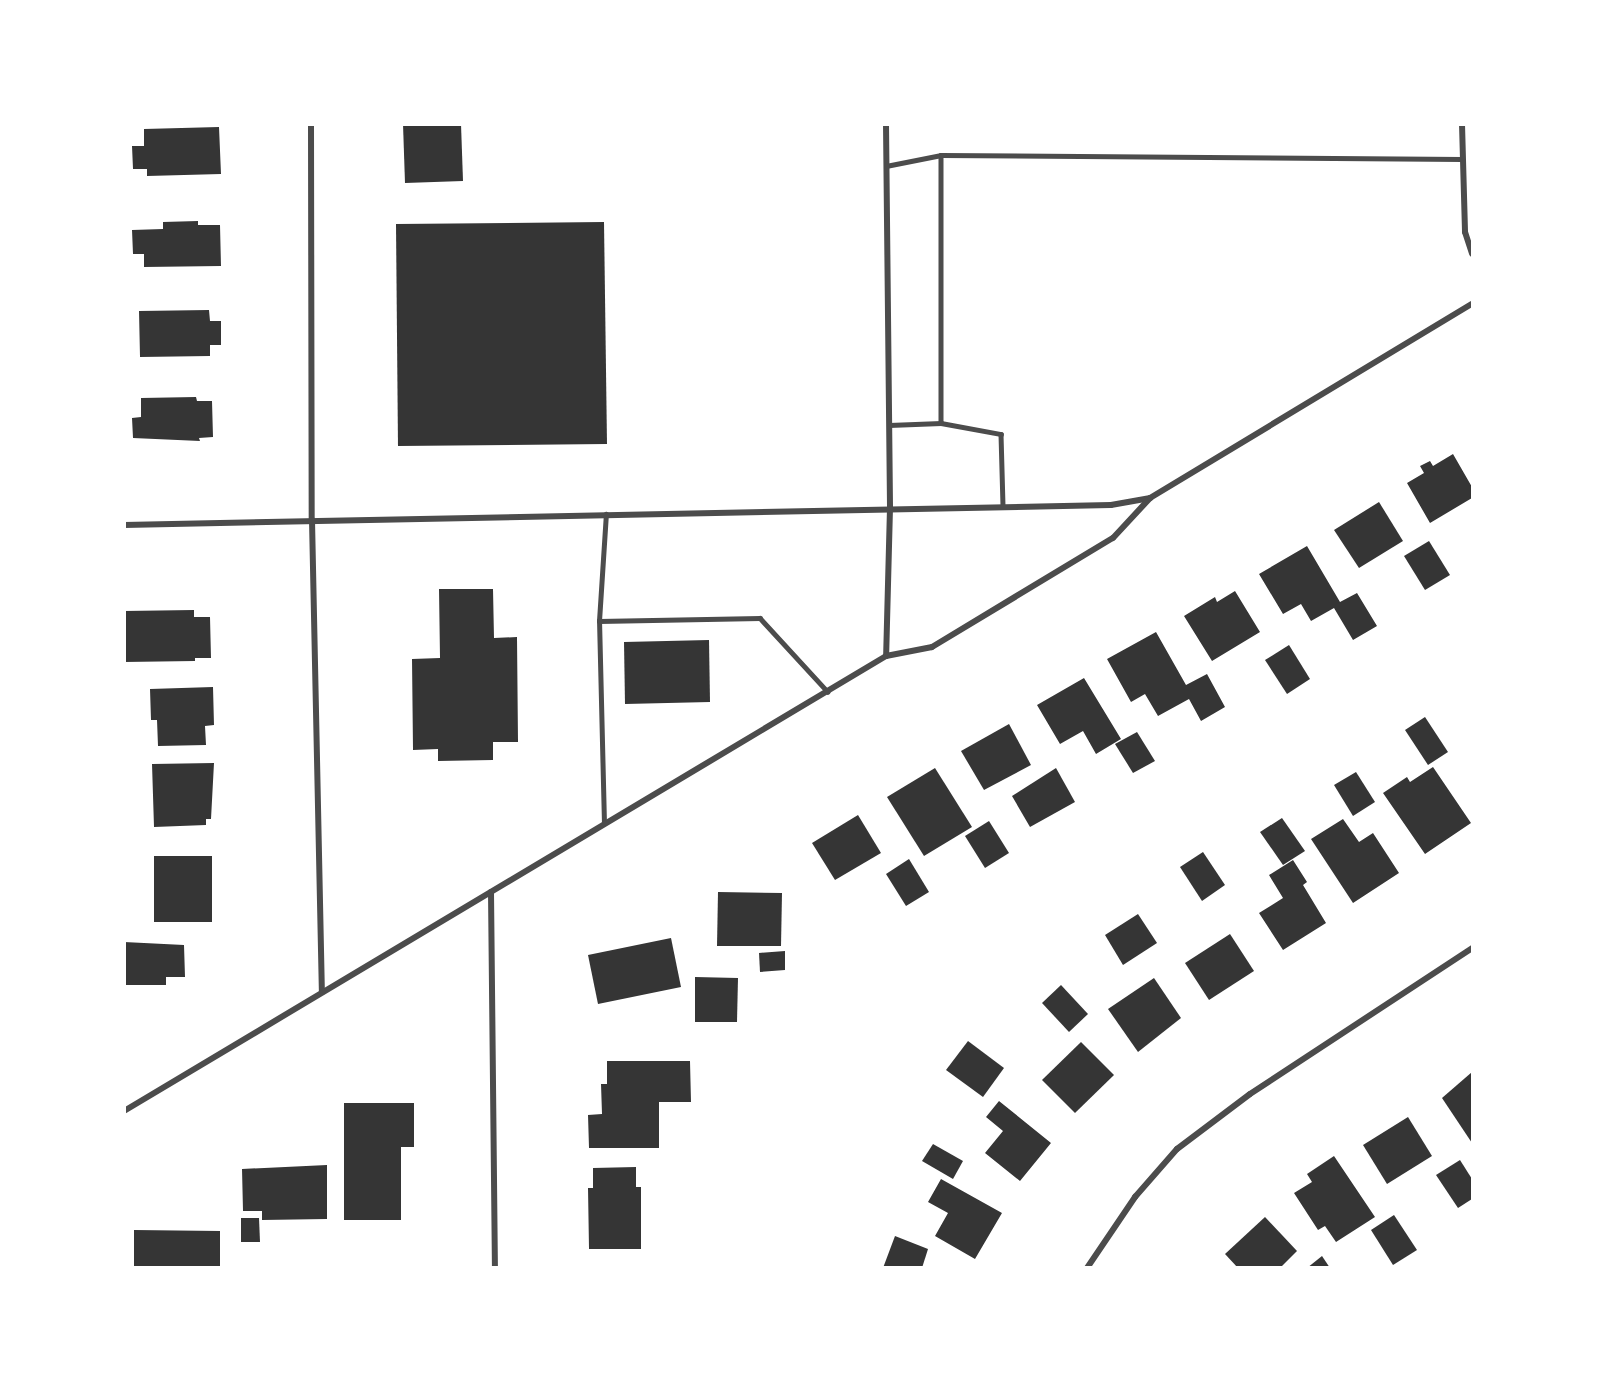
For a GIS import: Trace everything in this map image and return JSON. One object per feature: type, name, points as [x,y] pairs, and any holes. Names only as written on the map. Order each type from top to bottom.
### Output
[{"type":"street","points":[[311,124],[312,520],[322,992]]},
{"type":"street","points":[[886,124],[890,508],[886,656]]},
{"type":"street","points":[[1462,124],[1465,232],[1473,254]]},
{"type":"street","points":[[124,1111],[886,656],[932,647],[1113,538],[1150,498],[1473,304]]},
{"type":"street","points":[[124,525],[1111,505],[1150,498]]},
{"type":"street","points":[[491,892],[495,1268]]},
{"type":"street","points":[[1087,1268],[1135,1197],[1177,1149],[1250,1094],[1473,948]]},
{"type":"lane","points":[[886,166],[941,155],[1462,159]]},
{"type":"lane","points":[[941,155],[941,423]]},
{"type":"lane","points":[[889,425],[941,423],[1001,434],[1003,507]]},
{"type":"lane","points":[[604,824],[599,621],[606,514]]},
{"type":"lane","points":[[599,621],[760,618],[828,692]]},
{"type":"building","points":[[403,124],[461,124],[463,181],[405,183]]},
{"type":"building","points":[[219,127],[221,174],[147,176],[147,169],[133,169],[132,146],[144,146],[144,129]]},
{"type":"building","points":[[198,221],[198,225],[220,225],[221,266],[144,267],[144,254],[133,254],[132,230],[163,229],[163,222]]},
{"type":"building","points":[[604,222],[607,444],[398,446],[396,224]]},
{"type":"building","points":[[209,310],[210,321],[221,321],[221,345],[210,345],[210,356],[140,357],[139,311]]},
{"type":"building","points":[[196,397],[197,401],[212,401],[213,437],[199,438],[200,441],[133,438],[132,418],[141,417],[141,398]]},
{"type":"building","points":[[1453,454],[1472,487],[1472,498],[1430,523],[1407,483],[1424,473],[1420,466],[1430,461],[1433,466]]},
{"type":"building","points":[[1379,502],[1403,541],[1359,568],[1334,530]]},
{"type":"building","points":[[1429,541],[1450,575],[1425,590],[1404,556]]},
{"type":"building","points":[[1307,546],[1340,602],[1357,593],[1377,626],[1353,640],[1334,608],[1311,621],[1301,604],[1283,614],[1259,574]]},
{"type":"building","points":[[439,589],[493,589],[494,638],[517,637],[518,742],[493,742],[493,760],[438,761],[438,749],[413,750],[412,659],[440,658]]},
{"type":"building","points":[[1235,591],[1260,632],[1212,661],[1184,616],[1215,597],[1217,602]]},
{"type":"building","points":[[194,610],[194,617],[210,617],[211,658],[195,658],[195,661],[124,662],[124,611]]},
{"type":"building","points":[[1156,632],[1186,685],[1207,674],[1225,707],[1201,721],[1189,699],[1158,716],[1145,694],[1131,702],[1107,659]]},
{"type":"building","points":[[709,640],[710,702],[625,704],[624,642]]},
{"type":"building","points":[[1289,645],[1310,679],[1287,694],[1265,660]]},
{"type":"building","points":[[1084,678],[1121,739],[1096,754],[1083,731],[1060,744],[1037,705]]},
{"type":"building","points":[[213,687],[214,725],[205,726],[206,745],[158,746],[157,720],[151,720],[150,689]]},
{"type":"building","points":[[1425,717],[1448,752],[1428,765],[1405,730]]},
{"type":"building","points":[[1009,724],[1031,765],[984,790],[961,751]]},
{"type":"building","points":[[1137,732],[1155,761],[1133,773],[1115,744]]},
{"type":"building","points":[[214,763],[211,819],[206,819],[206,825],[154,827],[152,764]]},
{"type":"building","points":[[1433,767],[1471,823],[1425,854],[1383,793],[1407,777],[1410,782]]},
{"type":"building","points":[[935,768],[972,827],[924,856],[887,797]]},
{"type":"building","points":[[1056,768],[1075,802],[1030,827],[1012,796]]},
{"type":"building","points":[[1356,772],[1375,802],[1353,816],[1334,785]]},
{"type":"building","points":[[858,815],[881,853],[835,880],[812,843]]},
{"type":"building","points":[[1282,818],[1305,851],[1283,865],[1260,832]]},
{"type":"building","points":[[1343,819],[1359,842],[1373,833],[1399,873],[1353,903],[1311,839]]},
{"type":"building","points":[[989,821],[1009,853],[985,868],[965,836]]},
{"type":"building","points":[[1203,852],[1225,885],[1202,901],[1180,867]]},
{"type":"building","points":[[154,856],[212,856],[212,922],[154,922]]},
{"type":"building","points":[[909,859],[929,892],[906,906],[886,874]]},
{"type":"building","points":[[1293,860],[1307,882],[1303,885],[1326,923],[1283,950],[1259,913],[1283,898],[1269,875]]},
{"type":"building","points":[[718,892],[782,893],[781,946],[717,946]]},
{"type":"building","points":[[1138,914],[1157,943],[1123,965],[1105,935]]},
{"type":"building","points":[[1230,934],[1254,971],[1209,1000],[1185,963]]},
{"type":"building","points":[[671,938],[681,987],[598,1004],[588,955]]},
{"type":"building","points":[[124,942],[184,945],[185,977],[166,977],[166,985],[124,985]]},
{"type":"building","points":[[785,951],[785,970],[760,972],[759,953]]},
{"type":"building","points":[[695,977],[738,978],[737,1022],[695,1022]]},
{"type":"building","points":[[1154,978],[1181,1018],[1138,1052],[1108,1009]]},
{"type":"building","points":[[1061,985],[1088,1014],[1069,1032],[1042,1003]]},
{"type":"building","points":[[968,1041],[1004,1068],[983,1097],[946,1070]]},
{"type":"building","points":[[1081,1042],[1114,1075],[1075,1113],[1042,1080]]},
{"type":"building","points":[[607,1061],[690,1061],[691,1102],[659,1102],[659,1148],[589,1148],[588,1115],[602,1114],[601,1084],[607,1084]]},
{"type":"building","points":[[1472,1072],[1472,1143],[1442,1098]]},
{"type":"building","points":[[999,1101],[1051,1143],[1020,1181],[985,1153],[1003,1131],[986,1117]]},
{"type":"building","points":[[344,1103],[414,1103],[414,1147],[401,1147],[401,1220],[344,1220]]},
{"type":"building","points":[[1408,1117],[1432,1156],[1387,1184],[1363,1145]]},
{"type":"building","points":[[933,1144],[963,1161],[953,1179],[922,1161]]},
{"type":"building","points":[[1334,1156],[1375,1217],[1336,1242],[1325,1226],[1318,1230],[1294,1193],[1312,1182],[1307,1174]]},
{"type":"building","points":[[1460,1160],[1472,1179],[1472,1199],[1458,1208],[1436,1175]]},
{"type":"building","points":[[327,1165],[327,1219],[262,1220],[262,1211],[243,1211],[242,1169]]},
{"type":"building","points":[[636,1167],[636,1187],[641,1187],[641,1249],[589,1249],[588,1188],[593,1188],[593,1168]]},
{"type":"building","points":[[941,1179],[1002,1213],[975,1259],[935,1236],[948,1213],[928,1202]]},
{"type":"building","points":[[1394,1215],[1417,1250],[1393,1265],[1371,1230]]},
{"type":"building","points":[[1265,1217],[1297,1251],[1280,1268],[1238,1268],[1225,1254]]},
{"type":"building","points":[[241,1218],[259,1218],[260,1242],[241,1242]]},
{"type":"building","points":[[134,1230],[220,1231],[220,1268],[134,1268]]},
{"type":"building","points":[[895,1236],[928,1249],[922,1268],[883,1268]]},
{"type":"building","points":[[1322,1256],[1330,1268],[1307,1268]]}]
